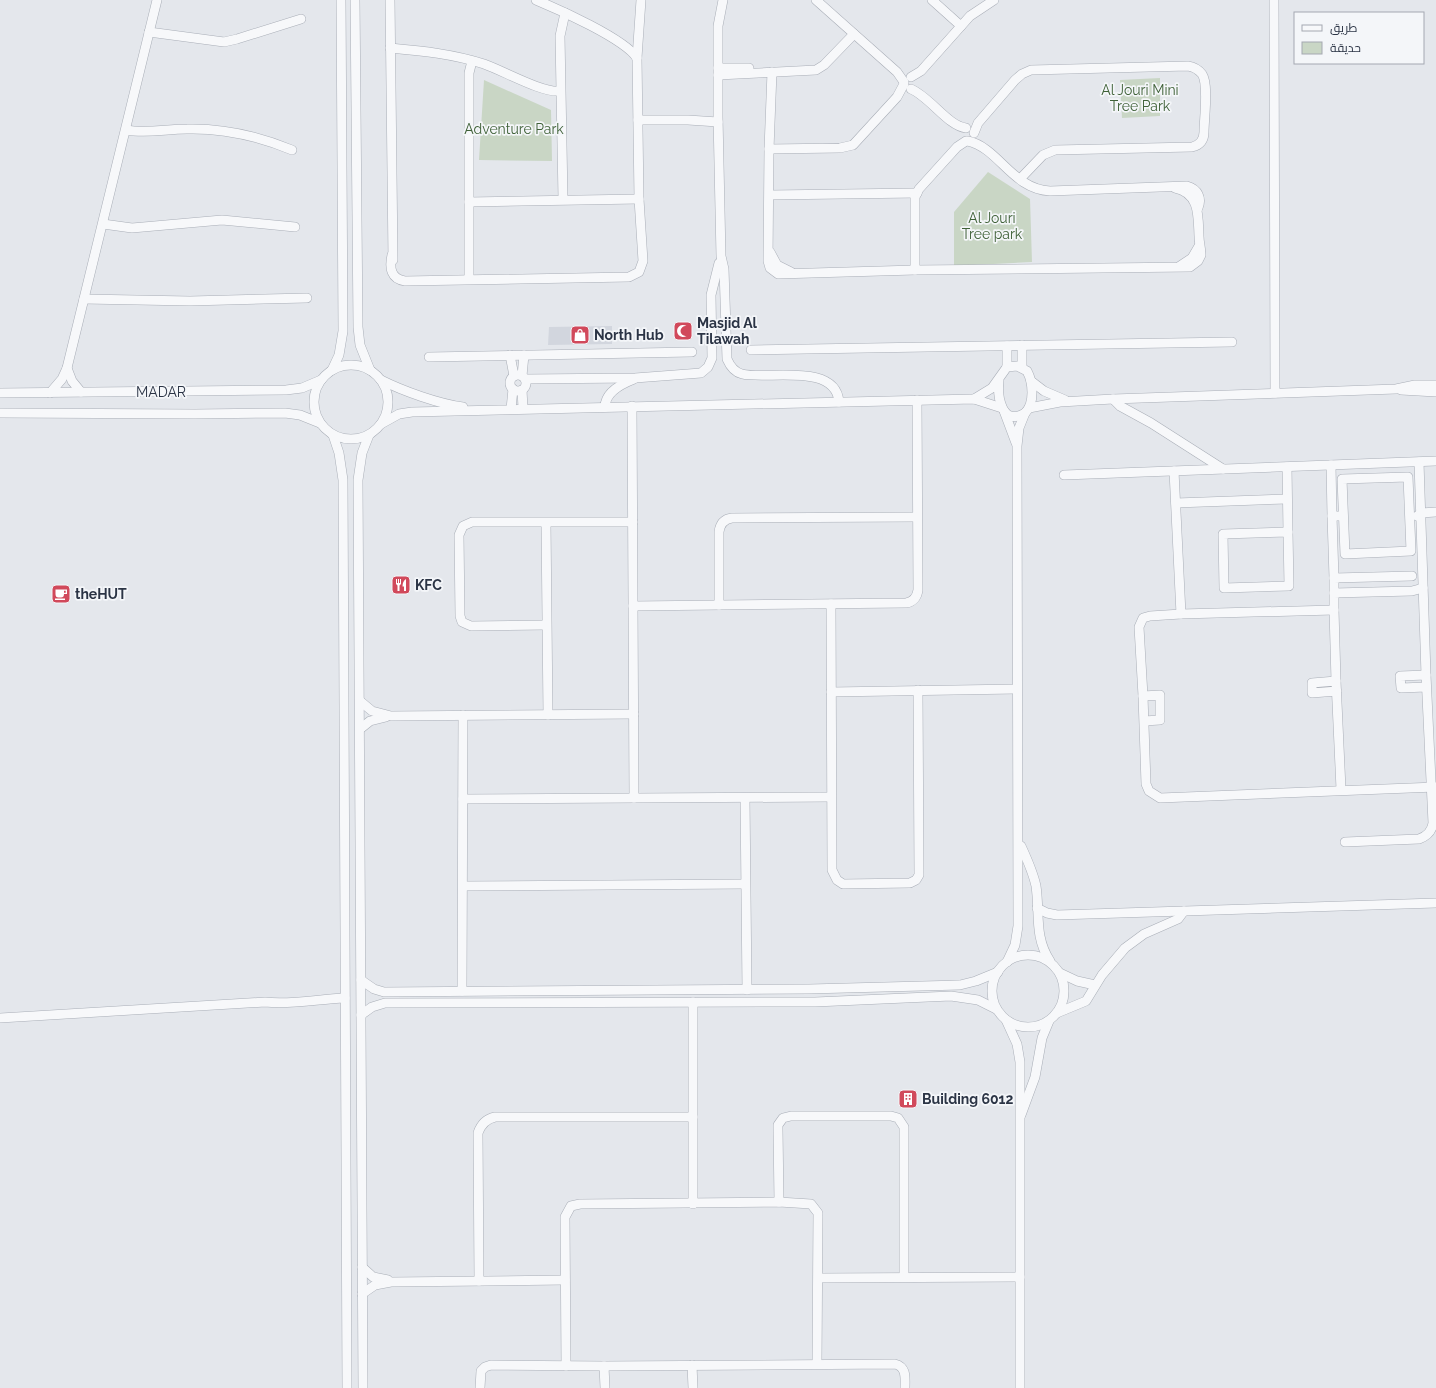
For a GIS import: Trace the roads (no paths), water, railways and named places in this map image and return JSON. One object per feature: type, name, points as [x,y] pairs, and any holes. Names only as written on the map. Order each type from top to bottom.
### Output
[{"type":"street","points":[[50,393],[62,380],[67,368],[157,0]]},
{"type":"street","points":[[341,0],[343,331],[339,355],[332,370],[321,380],[315,390],[313,401],[315,413],[320,423],[333,435],[351,440],[369,435]]},
{"type":"street","points":[[355,0],[358,327],[360,345],[370,370]]},
{"type":"street","points":[[390,0],[392,256],[390,265],[393,275],[402,280],[411,281],[633,276],[639,272],[643,265],[638,199],[638,36],[641,0]]},
{"type":"street","points":[[536,0],[565,13],[631,49],[638,58]]},
{"type":"street","points":[[723,0],[718,26],[718,119],[721,256],[724,269],[725,348],[727,360],[737,372],[747,374],[815,377],[826,382],[836,390],[839,402]]},
{"type":"street","points":[[772,72],[769,149],[770,252],[777,265],[793,273],[1178,266],[1192,258],[1199,245],[1198,210],[1200,198],[1195,190],[1187,186],[1175,188],[1043,190],[1030,187],[980,146],[816,0]]},
{"type":"street","points":[[932,0],[961,26]]},
{"type":"street","points":[[769,149],[849,146],[860,139],[961,26],[978,10],[994,0]]},
{"type":"street","points":[[1274,0],[1275,393]]},
{"type":"street","points":[[563,199],[560,30],[565,13]]},
{"type":"street","points":[[150,32],[224,42],[301,19]]},
{"type":"street","points":[[718,71],[755,69],[772,72],[816,70],[824,65],[854,34]]},
{"type":"street","points":[[621,44],[638,36]]},
{"type":"street","points":[[390,48],[431,51],[472,61],[510,73],[546,90],[560,91]]},
{"type":"street","points":[[469,279],[469,80],[472,61]]},
{"type":"street","points":[[915,270],[913,205],[916,193],[1018,76],[1030,70],[1188,66],[1194,67],[1201,73],[1205,86],[1204,132],[1203,139],[1199,144],[1192,146],[1055,150],[1043,155],[1020,179]]},
{"type":"street","points":[[638,120],[718,119]]},
{"type":"street","points":[[126,130],[144,132],[185,129],[215,130],[247,135],[292,150]]},
{"type":"street","points":[[770,195],[916,193]]},
{"type":"street","points":[[470,202],[563,199],[638,199]]},
{"type":"street","points":[[103,224],[132,228],[222,220],[296,227]]},
{"type":"street","points":[[524,408],[517,389],[510,382],[520,377],[635,378],[701,373],[711,363],[711,302],[721,256]]},
{"type":"street","points":[[84,299],[190,301],[306,298]]},
{"type":"street","points":[[711,302],[718,300],[724,303]]},
{"type":"street","points":[[751,350],[1232,342]]},
{"type":"street","points":[[1022,345],[1022,368]]},
{"type":"street","points":[[1006,346],[1007,367]]},
{"type":"street","points":[[712,347],[725,348]]},
{"type":"street","points":[[429,357],[692,352]]},
{"type":"street","points":[[510,355],[525,386],[517,389]]},
{"type":"street","points":[[520,377],[524,355]]},
{"type":"street","points":[[332,370],[348,365],[359,366],[370,370],[380,379],[404,390],[448,405],[500,409]]},
{"type":"street","points":[[974,399],[988,392],[999,380],[1003,371],[1007,367],[1017,366],[1027,371],[1031,381],[1032,394],[1019,428],[1017,446],[1018,926],[1015,944],[1007,962],[994,979],[992,994],[996,1009]]},
{"type":"street","points":[[67,368],[72,381],[81,392]]},
{"type":"street","points":[[605,407],[605,401],[608,394],[635,378]]},
{"type":"street","points":[[380,379],[386,390],[388,402],[386,413],[381,424]]},
{"type":"street","name":"MADAR","points":[[0,393],[286,390],[302,388],[321,380]]},
{"type":"street","points":[[999,380],[999,394],[1003,410],[1017,446]]},
{"type":"street","points":[[1031,381],[1048,394],[1068,401]]},
{"type":"street","points":[[363,1388],[358,480],[362,452],[369,435],[381,424],[399,414],[412,412],[524,408],[974,399],[1003,410],[1016,417],[1027,410],[1068,401],[1396,389],[1415,385],[1436,384]]},
{"type":"street","points":[[511,409],[517,389]]},
{"type":"street","points":[[1396,389],[1415,392],[1436,392]]},
{"type":"street","points":[[1113,399],[1120,406],[1151,423],[1223,469]]},
{"type":"street","points":[[633,606],[906,603],[915,599],[918,590],[917,400]]},
{"type":"street","points":[[632,406],[634,798]]},
{"type":"street","name":"MADAR","points":[[0,413],[195,414],[285,412],[300,414],[320,423]]},
{"type":"street","points":[[333,435],[339,452],[343,480],[347,1388]]},
{"type":"street","points":[[1064,475],[1436,461]]},
{"type":"street","points":[[1345,842],[1419,839],[1426,836],[1431,830],[1433,823],[1433,787],[1426,687],[1419,462]]},
{"type":"street","points":[[1331,465],[1336,681],[1341,789]]},
{"type":"street","points":[[1287,467],[1289,586],[1224,588],[1223,534],[1288,532]]},
{"type":"street","points":[[1174,471],[1181,614]]},
{"type":"street","points":[[1408,477],[1411,551],[1345,554],[1343,516],[1342,480],[1408,477]]},
{"type":"street","points":[[1176,503],[1287,499]]},
{"type":"street","points":[[1410,517],[1417,516],[1421,513],[1436,512]]},
{"type":"street","points":[[719,605],[719,532],[721,525],[725,520],[732,518],[917,516]]},
{"type":"street","points":[[1332,516],[1343,516]]},
{"type":"street","points":[[546,625],[471,626],[465,624],[460,616],[459,536],[463,526],[472,522],[633,522]]},
{"type":"street","points":[[546,523],[548,715]]},
{"type":"street","points":[[1334,578],[1412,576],[1423,572]]},
{"type":"street","points":[[1412,576],[1412,591]]},
{"type":"street","points":[[1346,578],[1346,592]]},
{"type":"street","points":[[1334,593],[1412,591],[1423,588]]},
{"type":"street","points":[[831,604],[832,870],[837,880],[847,884],[907,883],[916,880],[919,872],[918,690]]},
{"type":"street","points":[[1334,610],[1181,614],[1150,616],[1143,618],[1140,622],[1146,784],[1149,791],[1160,798],[1341,789],[1433,787]]},
{"type":"street","points":[[1426,675],[1400,676],[1401,688],[1426,687]]},
{"type":"street","points":[[1336,681],[1312,683],[1312,693],[1337,691]]},
{"type":"street","points":[[831,692],[1017,689]]},
{"type":"street","points":[[1143,696],[1160,695],[1160,720],[1144,721]]},
{"type":"street","points":[[360,701],[372,712],[391,716]]},
{"type":"street","points":[[360,729],[374,719],[391,716],[634,714]]},
{"type":"street","points":[[462,991],[463,715]]},
{"type":"street","points":[[463,799],[831,797]]},
{"type":"street","points":[[745,798],[747,990]]},
{"type":"street","points":[[1019,843],[1034,878],[1038,934],[1044,951],[1050,962],[1060,973],[1077,981],[1095,985]]},
{"type":"street","points":[[462,886],[745,884]]},
{"type":"street","points":[[1037,908],[1047,913],[1057,915],[1436,903]]},
{"type":"street","points":[[1057,1013],[1086,1001],[1109,965],[1125,948],[1144,934],[1178,919],[1184,911]]},
{"type":"street","points":[[1007,962],[1014,958],[1029,955],[1043,958],[1050,962]]},
{"type":"street","points":[[361,980],[374,989],[384,992],[747,990],[960,985],[983,979],[998,972]]},
{"type":"street","points":[[1006,1020],[1013,1024],[1028,1028],[1035,1027],[1049,1021],[1057,1013],[1064,998],[1065,990],[1060,973]]},
{"type":"street","points":[[361,1015],[372,1007],[385,1003],[815,1002],[958,996],[978,1000],[996,1009],[1006,1020],[1015,1036],[1019,1053],[1020,1388]]},
{"type":"street","points":[[0,1018],[265,1002],[286,1003],[318,999],[345,998]]},
{"type":"street","points":[[693,1002],[694,1204]]},
{"type":"street","points":[[1020,1118],[1033,1083],[1039,1047],[1049,1021]]},
{"type":"street","points":[[779,1202],[778,1125],[783,1118],[791,1116],[876,1116],[898,1118],[904,1127],[904,1277]]},
{"type":"street","points":[[479,1281],[478,1133],[482,1124],[486,1120],[495,1117],[693,1117]]},
{"type":"street","points":[[566,1366],[565,1217],[572,1206],[580,1204],[779,1202],[807,1203],[816,1209],[818,1217],[819,1278],[817,1364]]},
{"type":"street","points":[[362,1267],[373,1277],[391,1282]]},
{"type":"street","points":[[819,1278],[1020,1277]]},
{"type":"street","points":[[362,1294],[375,1285],[391,1282],[565,1280]]},
{"type":"street","points":[[480,1388],[481,1371],[488,1366],[692,1366],[817,1364],[898,1365],[904,1371],[906,1388]]},
{"type":"street","points":[[604,1366],[605,1388]]},
{"type":"street","points":[[692,1366],[693,1388]]},
{"type":"place","name":"Masjid Al Tilawah","points":[[683,331]]},
{"type":"place","name":"North Hub","points":[[580,335]]},
{"type":"place","name":"KFC","points":[[401,585]]},
{"type":"place","name":"theHUT","points":[[61,594]]},
{"type":"place","name":"Building 6012","points":[[908,1099]]},
{"type":"park label","name":"Al Jouri Mini Tree Park","points":[[1140,98]]},
{"type":"park label","name":"Adventure Park","points":[[514,129]]},
{"type":"park label","name":"Al Jouri Tree park","points":[[992,226]]}]
